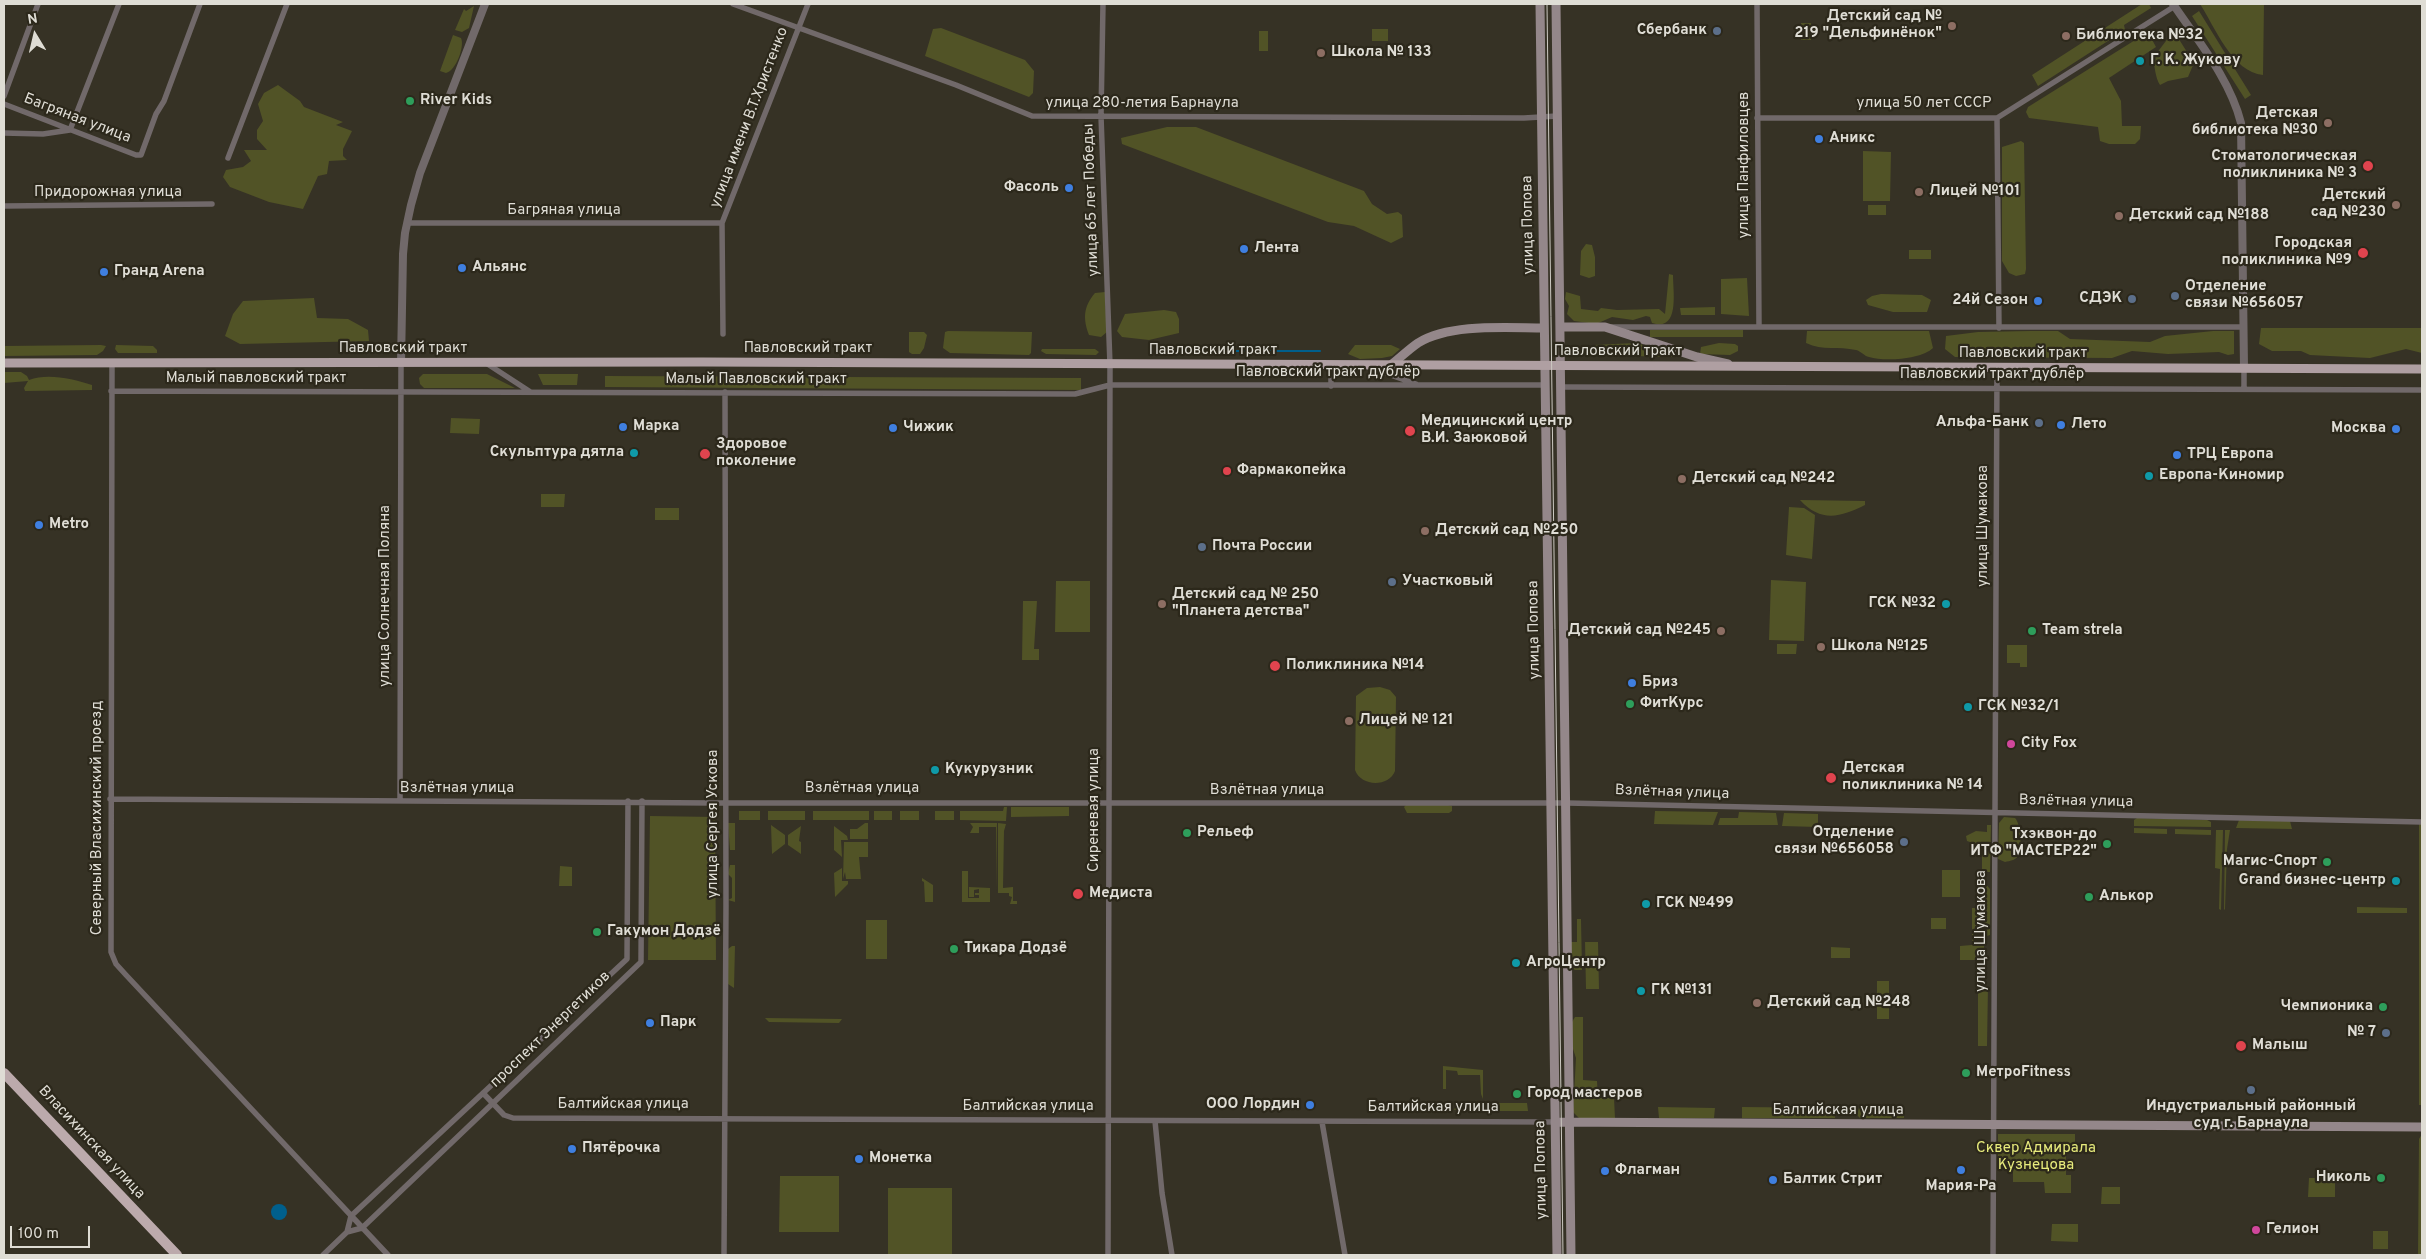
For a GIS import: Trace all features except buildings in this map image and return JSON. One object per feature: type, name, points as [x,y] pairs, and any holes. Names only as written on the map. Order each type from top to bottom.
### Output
[{"type":"highway","name":"Власихинская улица","points":[[4,1072],[177,1255]]},
{"type":"main road","name":"улица Попова","points":[[1540,4],[1557,1255]]},
{"type":"main road","name":"улица Попова","points":[[1556,4],[1571,1123],[1571,1255]]},
{"type":"main road","points":[[1543,195],[1558,195]]},
{"type":"main road","points":[[1561,327],[1605,327],[1697,357],[1745,366]]},
{"type":"main road","points":[[1391,365],[1417,343],[1438,335],[1482,328],[1544,328]]},
{"type":"main road","name":"Павловский тракт","points":[[4,363],[2422,369]]},
{"type":"main road","points":[[1547,551],[1564,550]]},
{"type":"main road","name":"Балтийская улица","points":[[1555,1122],[2422,1127]]},
{"type":"main road","points":[[1555,1169],[1571,1168]]},
{"type":"street","points":[[4,96],[38,4]]},
{"type":"street","points":[[4,133],[43,134],[70,130],[119,4]]},
{"type":"street","name":"Багряная улица","points":[[4,104],[136,155],[141,155],[156,114],[164,101],[200,4]]},
{"type":"street","points":[[228,158],[287,4]]},
{"type":"street","points":[[401,363],[403,254],[406,223],[420,173],[485,4]]},
{"type":"street","name":"улица 280-летия Барнаула","points":[[734,4],[798,29],[956,85],[1032,116],[1542,118],[1557,116]]},
{"type":"street","name":"улица имени В.Т.Христенко","points":[[723,334],[722,224],[808,4]]},
{"type":"street","name":"улица 65 лет Победы","points":[[1103,4],[1101,116],[1110,365]]},
{"type":"street","name":"улица Панфиловцев","points":[[1756,4],[1759,326]]},
{"type":"street","points":[[2176,4],[2226,84],[2237,108],[2241,123],[2244,389]]},
{"type":"street","name":"улица 50 лет СССР","points":[[1758,118],[1997,118],[2176,4]]},
{"type":"street","points":[[1997,118],[1999,328]]},
{"type":"street","name":"Придорожная улица","points":[[4,206],[212,204]]},
{"type":"street","name":"Багряная улица","points":[[406,223],[722,224]]},
{"type":"street","points":[[1605,327],[2244,327]]},
{"type":"street","name":"Северный Власихинский проезд","points":[[112,363],[110,942],[116,964],[388,1255]]},
{"type":"street","name":"улица Солнечная Поляна","points":[[400,801],[401,363]]},
{"type":"street","points":[[486,363],[529,391]]},
{"type":"street","name":"Сиреневая улица","points":[[1108,1255],[1110,365]]},
{"type":"street","points":[[1331,365],[1331,386]]},
{"type":"street","points":[[1364,365],[1420,386]]},
{"type":"street","name":"улица Шумакова","points":[[1993,1255],[1997,367]]},
{"type":"street","name":"Малый Павловский тракт","points":[[400,391],[1075,394],[1110,385]]},
{"type":"street","name":"Павловский тракт дублёр","points":[[1110,385],[1545,385]]},
{"type":"street","name":"Павловский тракт дублёр","points":[[1561,387],[2422,390]]},
{"type":"street","name":"Малый павловский тракт","points":[[111,392],[400,391]]},
{"type":"street","name":"улица Сергея Ускова","points":[[724,1255],[725,392]]},
{"type":"street","name":"Взлётная улица","points":[[110,799],[642,802],[1567,803],[2422,822]]},
{"type":"street","name":"проспект Энергетиков","points":[[351,1216],[627,959],[628,801]]},
{"type":"street","name":"проспект Энергетиков","points":[[362,1228],[641,962],[642,802]]},
{"type":"street","points":[[628,874],[642,874]]},
{"type":"street","name":"Балтийская улица","points":[[483,1093],[504,1115],[513,1118],[1555,1122]]},
{"type":"street","points":[[1155,1121],[1162,1194],[1172,1255]]},
{"type":"street","points":[[1322,1122],[1345,1255]]},
{"type":"street","points":[[347,1232],[351,1216]]},
{"type":"street","points":[[322,1255],[347,1232],[362,1228]]},
{"type":"green space","points":[[2142,4],[2149,4],[2151,8],[2124,25],[2125,30],[2038,86],[2032,75]]},
{"type":"green space","points":[[2200,4],[2264,4],[2263,75],[2252,72],[2242,66],[2233,57],[2218,36]]},
{"type":"green space","points":[[474,6],[469,28],[462,32],[455,30],[464,9],[466,11]]},
{"type":"green space","points":[[2199,11],[2251,95],[2245,99],[2192,16]]},
{"type":"green space","points":[[1801,23],[1811,23],[1811,40],[1801,40]]},
{"type":"green space","points":[[941,28],[1025,60],[1034,71],[1033,93],[1029,97],[925,56],[933,29]]},
{"type":"green space","points":[[1372,29],[1388,29],[1388,41],[1372,41]]},
{"type":"green space","points":[[1259,31],[1268,31],[1268,51],[1259,51]]},
{"type":"green space","points":[[2148,32],[2156,47],[2109,78],[2121,101],[2122,126],[2141,126],[2140,139],[2135,144],[2109,144],[2100,141],[2098,127],[2029,118],[2026,112],[2028,107]]},
{"type":"green space","points":[[2172,33],[2175,33],[2194,63],[2188,77],[2168,81],[2160,85],[2153,58]]},
{"type":"green space","points":[[453,35],[461,38],[462,47],[459,58],[453,68],[446,73],[440,71]]},
{"type":"green space","points":[[278,85],[300,101],[304,107],[343,122],[336,125],[352,131],[343,149],[343,156],[347,160],[329,161],[327,174],[318,176],[303,209],[269,202],[230,187],[223,177],[226,170],[243,167],[251,161],[244,150],[267,150],[257,139],[257,130],[263,121],[258,104],[264,93]]},
{"type":"green space","points":[[1167,127],[1196,127],[1364,191],[1372,204],[1387,214],[1398,212],[1402,215],[1403,237],[1391,243],[1354,226],[1328,222],[1122,144],[1121,138]]},
{"type":"green space","points":[[2021,141],[2024,143],[2026,269],[2025,274],[2016,276],[2009,273],[2002,261],[2002,147]]},
{"type":"green space","points":[[1863,151],[1891,152],[1890,201],[1863,201]]},
{"type":"green space","points":[[1868,205],[1886,205],[1886,215],[1868,215]]},
{"type":"green space","points":[[1586,244],[1592,245],[1595,257],[1595,276],[1589,278],[1580,275],[1581,251]]},
{"type":"green space","points":[[1909,250],[1931,250],[1931,259],[1909,259]]},
{"type":"green space","points":[[1669,274],[1673,275],[1674,300],[1671,316],[1667,322],[1661,324],[1652,323],[1650,317],[1646,316],[1633,320],[1612,317],[1596,324],[1574,321],[1567,314],[1569,306],[1565,299],[1566,292],[1580,296],[1581,309],[1598,311],[1601,308],[1617,310],[1659,309],[1665,314]]},
{"type":"green space","points":[[1747,278],[1749,316],[1721,314],[1721,279]]},
{"type":"green space","points":[[1105,292],[1107,332],[1101,337],[1089,335],[1085,318],[1086,308],[1095,293]]},
{"type":"green space","points":[[1881,294],[1922,295],[1931,300],[1927,312],[1893,312],[1868,305],[1866,300]]},
{"type":"green space","points":[[314,298],[317,318],[348,319],[368,330],[369,341],[240,344],[225,336],[233,314],[243,301]]},
{"type":"green space","points":[[1715,307],[1715,315],[1681,315],[1680,308]]},
{"type":"green space","points":[[1164,310],[1176,312],[1179,319],[1179,333],[1149,340],[1122,337],[1117,331],[1125,314]]},
{"type":"green space","points":[[2261,328],[2422,328],[2422,353],[2406,349],[2370,358],[2310,355],[2301,351],[2272,351],[2259,344]]},
{"type":"green space","points":[[1650,330],[1743,330],[1743,337],[1650,337]]},
{"type":"green space","points":[[1807,331],[1929,331],[1933,348],[1921,355],[1912,357],[1876,358],[1856,350],[1825,348],[1806,343]]},
{"type":"green space","points":[[2058,331],[2070,339],[2150,342],[2165,336],[2213,331],[2234,331],[2234,354],[2228,355],[2219,352],[2168,354],[2132,351],[2112,358],[1955,357],[1945,349],[1946,336],[1978,332]]},
{"type":"green space","points":[[909,332],[924,332],[927,335],[924,348],[920,354],[909,352]]},
{"type":"green space","points":[[945,332],[1032,332],[1031,353],[1029,355],[950,353],[943,348]]},
{"type":"green space","points":[[1635,343],[1677,353],[1676,357],[1591,355],[1594,345]]},
{"type":"green space","points":[[1719,343],[1735,344],[1738,346],[1738,351],[1730,355],[1700,354],[1701,347]]},
{"type":"green space","points":[[116,345],[153,346],[157,353],[118,353],[115,349]]},
{"type":"green space","points":[[1355,345],[1391,345],[1400,349],[1392,356],[1360,359],[1348,354]]},
{"type":"green space","points":[[4,346],[106,346],[97,355],[4,356]]},
{"type":"green space","points":[[1042,349],[1095,349],[1099,352],[1096,355],[1046,354],[1041,351]]},
{"type":"green space","points":[[4,372],[21,372],[29,380],[44,377],[60,378],[92,385],[92,390],[25,391],[24,388],[28,381],[4,383]]},
{"type":"green space","points":[[423,374],[487,374],[515,388],[424,388],[420,384],[419,378]]},
{"type":"green space","points":[[538,374],[578,374],[577,385],[543,385]]},
{"type":"green space","points":[[605,376],[1081,378],[1081,390],[605,387]]},
{"type":"green space","points":[[451,418],[480,419],[479,434],[450,433]]},
{"type":"green space","points":[[541,494],[565,494],[564,507],[541,507]]},
{"type":"green space","points":[[1800,500],[1865,501],[1865,505],[1848,513],[1831,516],[1816,512]]},
{"type":"green space","points":[[1789,507],[1804,508],[1815,515],[1812,559],[1786,555]]},
{"type":"green space","points":[[655,508],[679,508],[679,520],[655,520]]},
{"type":"green space","points":[[1771,580],[1806,582],[1804,641],[1769,640]]},
{"type":"green space","points":[[1056,581],[1090,581],[1090,632],[1055,632]]},
{"type":"green space","points":[[1023,601],[1037,601],[1034,649],[1039,649],[1039,660],[1022,660]]},
{"type":"green space","points":[[1777,644],[1797,644],[1796,654],[1777,654]]},
{"type":"green space","points":[[2007,645],[2027,645],[2027,667],[2020,667],[2020,663],[2007,663]]},
{"type":"green space","points":[[1380,687],[1390,690],[1396,697],[1395,771],[1387,780],[1375,783],[1363,780],[1355,770],[1356,696],[1367,688]]},
{"type":"green space","points":[[1406,805],[1448,805],[1452,806],[1452,811],[1449,813],[1407,813],[1404,807]]},
{"type":"green space","points":[[1004,807],[1007,807],[1006,821],[960,820],[960,811],[1003,811]]},
{"type":"green space","points":[[1011,807],[1069,807],[1069,816],[1011,817]]},
{"type":"green space","points":[[739,811],[760,811],[760,820],[739,820]]},
{"type":"green space","points":[[768,811],[805,811],[805,820],[768,820]]},
{"type":"green space","points":[[813,811],[869,811],[869,820],[813,820]]},
{"type":"green space","points":[[874,811],[892,811],[892,820],[874,820]]},
{"type":"green space","points":[[900,811],[919,811],[919,820],[900,820]]},
{"type":"green space","points":[[935,811],[954,811],[954,820],[935,820]]},
{"type":"green space","points":[[1655,811],[1718,812],[1713,825],[1654,824]]},
{"type":"green space","points":[[1739,812],[1776,813],[1778,825],[1718,825],[1720,818],[1738,818]]},
{"type":"green space","points":[[1784,813],[1818,814],[1818,827],[1782,826]]},
{"type":"green space","points":[[650,816],[715,817],[716,960],[648,960]]},
{"type":"green space","points":[[2004,817],[2015,818],[2019,825],[2021,841],[2017,858],[2005,862],[1998,859],[1999,823]]},
{"type":"green space","points":[[2137,818],[2207,820],[2211,822],[2211,827],[2134,826],[2134,820]]},
{"type":"green space","points":[[2239,820],[2290,821],[2292,829],[2236,828]]},
{"type":"green space","points":[[728,823],[735,823],[735,850],[730,850]]},
{"type":"green space","points":[[868,823],[868,839],[850,839],[850,829],[857,829]]},
{"type":"green space","points":[[970,823],[997,823],[996,891],[996,827],[979,827],[979,833],[970,833],[973,827]]},
{"type":"green space","points":[[998,823],[1006,824],[1004,831],[1003,888],[1013,887],[1013,901],[1017,901],[1017,904],[1010,904],[1012,897],[1009,896],[1009,893],[998,893]]},
{"type":"green space","points":[[2419,824],[2422,824],[2422,1105],[2419,1105]]},
{"type":"green space","points":[[771,825],[785,835],[785,844],[772,854]]},
{"type":"green space","points":[[1987,825],[1991,825],[1990,872],[1982,872],[1982,853],[1970,853],[1970,842],[1967,841],[1966,836],[1976,831],[1987,832]]},
{"type":"green space","points":[[801,826],[799,841],[801,842],[801,854],[788,845],[788,835]]},
{"type":"green space","points":[[834,826],[847,836],[848,840],[841,840],[842,857],[834,850]]},
{"type":"green space","points":[[2134,828],[2167,829],[2167,834],[2134,833]]},
{"type":"green space","points":[[2175,829],[2211,830],[2211,835],[2175,834]]},
{"type":"green space","points":[[2216,830],[2223,830],[2221,910],[2219,909],[2220,869],[2215,868]]},
{"type":"green space","points":[[2225,830],[2230,830],[2227,849],[2224,910]]},
{"type":"green space","points":[[844,842],[868,842],[868,857],[859,857],[861,879],[846,879],[845,872],[843,879]]},
{"type":"green space","points":[[730,865],[735,865],[735,902],[728,900],[732,898],[732,878],[728,874]]},
{"type":"green space","points":[[560,866],[572,867],[572,886],[559,886]]},
{"type":"green space","points":[[842,868],[842,881],[848,881],[848,884],[835,897],[834,873]]},
{"type":"green space","points":[[1942,870],[1960,870],[1960,897],[1942,897]]},
{"type":"green space","points":[[962,871],[968,871],[968,898],[979,898],[979,895],[975,895],[975,893],[979,893],[979,889],[974,890],[974,897],[969,897],[969,887],[990,888],[990,902],[962,902]]},
{"type":"green space","points":[[922,878],[933,885],[933,902],[925,902]]},
{"type":"green space","points":[[1983,881],[1990,889],[1990,935],[1984,937],[1984,960],[1960,960],[1960,946],[1972,945],[1972,908],[1982,908]]},
{"type":"green space","points":[[2357,907],[2407,908],[2407,913],[2357,913]]},
{"type":"green space","points":[[1931,918],[1946,918],[1946,929],[1931,929]]},
{"type":"green space","points":[[1577,919],[1581,919],[1582,970],[1575,970],[1571,967],[1571,942],[1577,942]]},
{"type":"green space","points":[[866,920],[887,920],[887,959],[866,959]]},
{"type":"green space","points":[[1585,942],[1598,942],[1599,989],[1586,989]]},
{"type":"green space","points":[[735,946],[734,988],[728,984],[728,949]]},
{"type":"green space","points":[[1831,947],[1850,948],[1850,958],[1831,958]]},
{"type":"green space","points":[[1877,981],[1889,981],[1889,1019],[1877,1019]]},
{"type":"green space","points":[[1978,986],[1988,986],[1987,1046],[1978,1046]]},
{"type":"green space","points":[[1575,1017],[1583,1017],[1583,1080],[1597,1081],[1598,1098],[1614,1098],[1615,1118],[1579,1118],[1573,1112],[1576,1058],[1572,1046],[1572,1022]]},
{"type":"green space","points":[[765,1018],[842,1019],[839,1023],[769,1022]]},
{"type":"green space","points":[[1443,1066],[1483,1070],[1483,1099],[1480,1075],[1458,1075],[1457,1071],[1446,1070],[1446,1089],[1443,1089]]},
{"type":"green space","points":[[1467,1101],[1476,1104],[1479,1110],[1454,1110],[1456,1105]]},
{"type":"green space","points":[[1487,1103],[1527,1103],[1528,1111],[1489,1111]]},
{"type":"green space","points":[[1658,1107],[1715,1108],[1714,1118],[1659,1118]]},
{"type":"green space","points":[[1742,1107],[1836,1108],[1835,1118],[1742,1118]]},
{"type":"green space","points":[[1859,1108],[1904,1108],[1904,1118],[1860,1118],[1857,1115]]},
{"type":"green space","name":"Сквер Адмирала Кузнецова","points":[[1998,1134],[2075,1134],[2075,1151],[2066,1152],[2066,1175],[2071,1175],[2071,1193],[2045,1193],[2044,1182],[2013,1182],[2013,1164],[1998,1164]]},
{"type":"green space","points":[[2422,1134],[2422,1255],[2418,1255],[2419,1139]]},
{"type":"green space","points":[[780,1176],[839,1176],[839,1232],[779,1232]]},
{"type":"green space","points":[[2309,1178],[2335,1178],[2335,1197],[2308,1197]]},
{"type":"green space","points":[[2102,1187],[2120,1187],[2120,1204],[2101,1204]]},
{"type":"green space","points":[[888,1188],[952,1188],[952,1254],[888,1254]]},
{"type":"green space","points":[[2052,1224],[2078,1224],[2078,1242],[2051,1241]]},
{"type":"green space","points":[[2373,1231],[2388,1231],[2388,1249],[2373,1249]]},
{"type":"water","points":[[276,1204],[282,1204],[287,1209],[285,1218],[276,1220],[271,1215],[271,1209]]},
{"type":"waterway","points":[[1190,351],[1320,351]]},
{"type":"tram line","points":[[1547,4],[1563,1255]]},
{"type":"place","name":"Детский сад № 219 \"Дельфинёнок\"","points":[[1952,26]]},
{"type":"place","name":"Сбербанк","points":[[1717,31]]},
{"type":"place","name":"Библиотека №32","points":[[2066,36]]},
{"type":"place","name":"Школа № 133","points":[[1321,53]]},
{"type":"place","name":"Г. К. Жукову","points":[[2140,61]]},
{"type":"place","name":"River Kids","points":[[410,101]]},
{"type":"place","name":"Детская библиотека №30","points":[[2328,123]]},
{"type":"place","name":"Аникс","points":[[1819,139]]},
{"type":"place","name":"Стоматологическая поликлиника № 3","points":[[2368,166]]},
{"type":"place","name":"Фасоль","points":[[1069,188]]},
{"type":"place","name":"Лицей №101","points":[[1919,192]]},
{"type":"place","name":"Детский сад №230","points":[[2396,205]]},
{"type":"place","name":"Детский сад №188","points":[[2119,216]]},
{"type":"place","name":"Лента","points":[[1244,249]]},
{"type":"place","name":"Городская поликлиника №9","points":[[2363,253]]},
{"type":"place","name":"Альянс","points":[[462,268]]},
{"type":"place","name":"Гранд Arena","points":[[104,272]]},
{"type":"place","name":"Отделение связи №656057","points":[[2175,296]]},
{"type":"place","name":"СДЭК","points":[[2132,299]]},
{"type":"place","name":"24й Сезон","points":[[2038,301]]},
{"type":"place","name":"Альфа-Банк","points":[[2039,423]]},
{"type":"place","name":"Лето","points":[[2061,425]]},
{"type":"place","name":"Марка","points":[[623,427]]},
{"type":"place","name":"Чижик","points":[[893,428]]},
{"type":"place","name":"Москва","points":[[2396,429]]},
{"type":"place","name":"Медицинский центр В.И. Заюковой","points":[[1410,431]]},
{"type":"place","name":"Скульптура дятла","points":[[634,453]]},
{"type":"place","name":"Здоровое поколение","points":[[705,454]]},
{"type":"place","name":"ТРЦ Европа","points":[[2177,455]]},
{"type":"place","name":"Фармакопейка","points":[[1227,471]]},
{"type":"place","name":"Европа-Киномир","points":[[2149,476]]},
{"type":"place","name":"Детский сад №242","points":[[1682,479]]},
{"type":"place","name":"Metro","points":[[39,525]]},
{"type":"place","name":"Детский сад №250","points":[[1425,531]]},
{"type":"place","name":"Почта России","points":[[1202,547]]},
{"type":"place","name":"Участковый","points":[[1392,582]]},
{"type":"place","name":"Детский сад № 250 \"Планета детства\"","points":[[1162,604]]},
{"type":"place","name":"ГСК №32","points":[[1946,604]]},
{"type":"place","name":"Детский сад №245","points":[[1721,631]]},
{"type":"place","name":"Team strela","points":[[2032,631]]},
{"type":"place","name":"Школа №125","points":[[1821,647]]},
{"type":"place","name":"Поликлиника №14","points":[[1275,666]]},
{"type":"place","name":"Бриз","points":[[1632,683]]},
{"type":"place","name":"ФитКурс","points":[[1630,704]]},
{"type":"place","name":"ГСК №32/1","points":[[1968,707]]},
{"type":"place","name":"Лицей № 121","points":[[1349,721]]},
{"type":"place","name":"City Fox","points":[[2011,744]]},
{"type":"place","name":"Кукурузник","points":[[935,770]]},
{"type":"place","name":"Детская поликлиника № 14","points":[[1831,778]]},
{"type":"place","name":"Рельеф","points":[[1187,833]]},
{"type":"place","name":"Отделение связи №656058","points":[[1904,842]]},
{"type":"place","name":"Тхэквон-до ИТФ \"МАСТЕР22\"","points":[[2107,844]]},
{"type":"place","name":"Магис-Спорт","points":[[2327,862]]},
{"type":"place","name":"Grand бизнес-центр","points":[[2396,881]]},
{"type":"place","name":"Медиста","points":[[1078,894]]},
{"type":"place","name":"Алькор","points":[[2089,897]]},
{"type":"place","name":"ГСК №499","points":[[1646,904]]},
{"type":"place","name":"Гакумон Додзё","points":[[597,932]]},
{"type":"place","name":"Тикара Додзё","points":[[954,949]]},
{"type":"place","name":"АгроЦентр","points":[[1516,963]]},
{"type":"place","name":"ГК №131","points":[[1641,991]]},
{"type":"place","name":"Детский сад №248","points":[[1757,1003]]},
{"type":"place","name":"Чемпионика","points":[[2383,1007]]},
{"type":"place","name":"Парк","points":[[650,1023]]},
{"type":"place","name":"№ 7","points":[[2386,1033]]},
{"type":"place","name":"Малыш","points":[[2241,1046]]},
{"type":"place","name":"МетроFitness","points":[[1966,1073]]},
{"type":"place","name":"Индустриальный районный суд г. Барнаула","points":[[2251,1090]]},
{"type":"place","name":"Город мастеров","points":[[1517,1094]]},
{"type":"place","name":"ООО Лордин","points":[[1310,1105]]},
{"type":"place","name":"Пятёрочка","points":[[572,1149]]},
{"type":"place","name":"Монетка","points":[[859,1159]]},
{"type":"place","name":"Мария-Ра","points":[[1961,1170]]},
{"type":"place","name":"Флагман","points":[[1605,1171]]},
{"type":"place","name":"Николь","points":[[2381,1178]]},
{"type":"place","name":"Балтик Стрит","points":[[1773,1180]]},
{"type":"place","name":"Гелион","points":[[2256,1230]]}]
